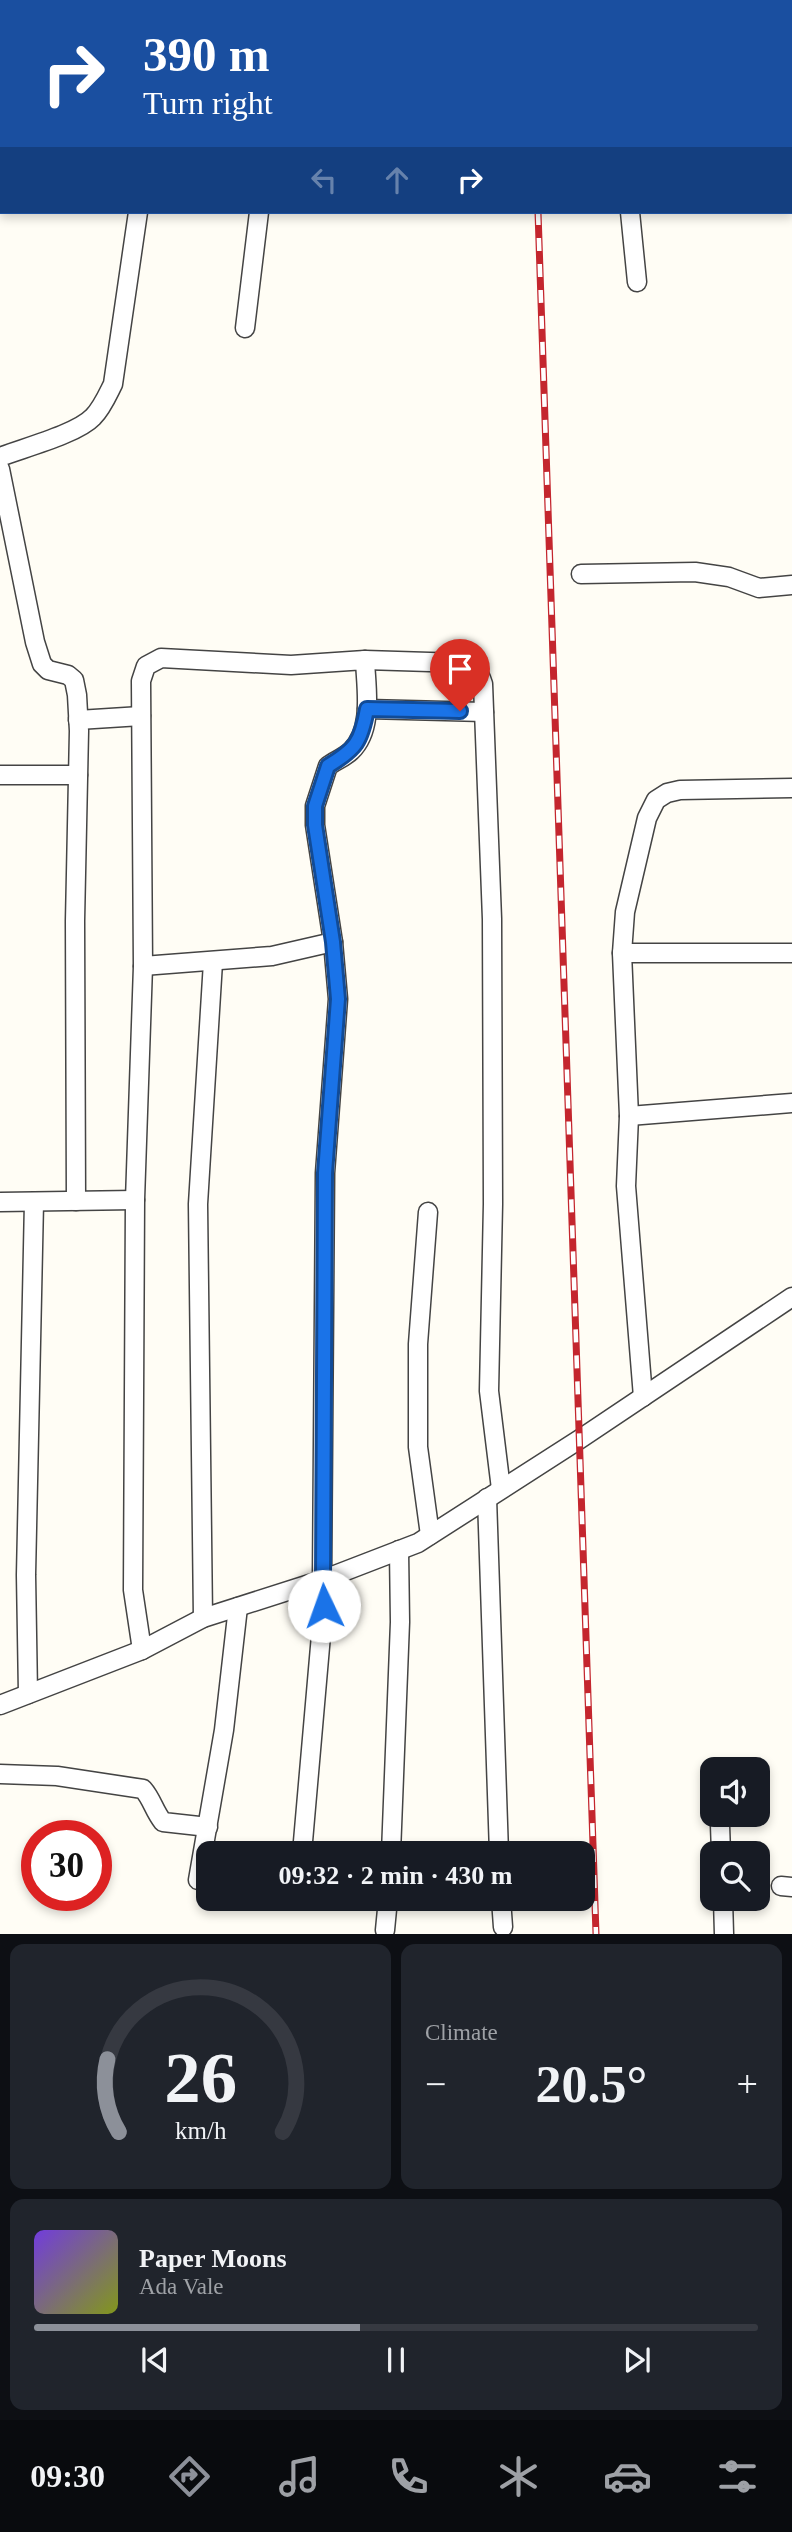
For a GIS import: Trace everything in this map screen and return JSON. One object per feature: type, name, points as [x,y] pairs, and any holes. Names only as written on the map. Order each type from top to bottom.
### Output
[{"type":"street","points":[[0,457],[65,433],[91,420],[102,406],[113,384],[138,214]]},
{"type":"street","points":[[245,328],[259,214]]},
{"type":"street","points":[[630,214],[637,282]]},
{"type":"street","points":[[0,469],[41,664],[48,670],[74,680],[78,720],[76,1201]]},
{"type":"street","points":[[581,575],[695,572],[729,576],[759,588],[792,585]]},
{"type":"street","points":[[142,1650],[133,1590],[135,1200],[143,966],[141,681],[146,666],[161,658],[291,665],[365,660],[462,663],[474,666],[480,673],[483,684],[492,919],[493,1203],[489,1391],[494,1494],[499,1841]]},
{"type":"street","points":[[303,1841],[324,1579],[325,1173],[338,999],[333,942],[315,825],[315,806],[328,766],[350,752],[357,744],[367,709],[365,660]]},
{"type":"street","points":[[367,709],[484,712]]},
{"type":"street","points":[[78,720],[141,716]]},
{"type":"street","points":[[0,775],[78,775]]},
{"type":"street","points":[[643,1396],[626,1186],[629,1116],[622,953],[627,902],[647,818],[656,800],[667,793],[680,790],[792,788]]},
{"type":"street","points":[[143,966],[272,956],[333,942]]},
{"type":"street","points":[[622,953],[792,953]]},
{"type":"street","points":[[204,1618],[198,1204],[213,962]]},
{"type":"street","points":[[629,1116],[792,1103]]},
{"type":"street","points":[[0,1202],[135,1200]]},
{"type":"street","points":[[28,1694],[26,1575],[34,1202]]},
{"type":"street","points":[[428,1212],[418,1344],[418,1447],[430,1535]]},
{"type":"street","points":[[0,1705],[142,1650],[204,1618],[324,1579],[430,1535],[792,1297]]},
{"type":"street","points":[[392,1841],[401,1622],[399,1550]]},
{"type":"street","points":[[205,1841],[224,1730],[238,1607]]},
{"type":"street","points":[[0,1774],[57,1776],[143,1789],[153,1811],[163,1822],[208,1827]]},
{"type":"street","points":[[384,1930],[386,1911]]},
{"type":"street","points":[[502,1911],[503,1927]]},
{"type":"street","points":[[723,1911],[724,1934]]},
{"type":"railway","points":[[538,214],[596,1934]]},
{"type":"route","points":[[324,1606],[325,1173],[338,999],[333,942],[315,825],[315,806],[328,766],[350,752],[357,744],[367,709],[460,711]]}]
